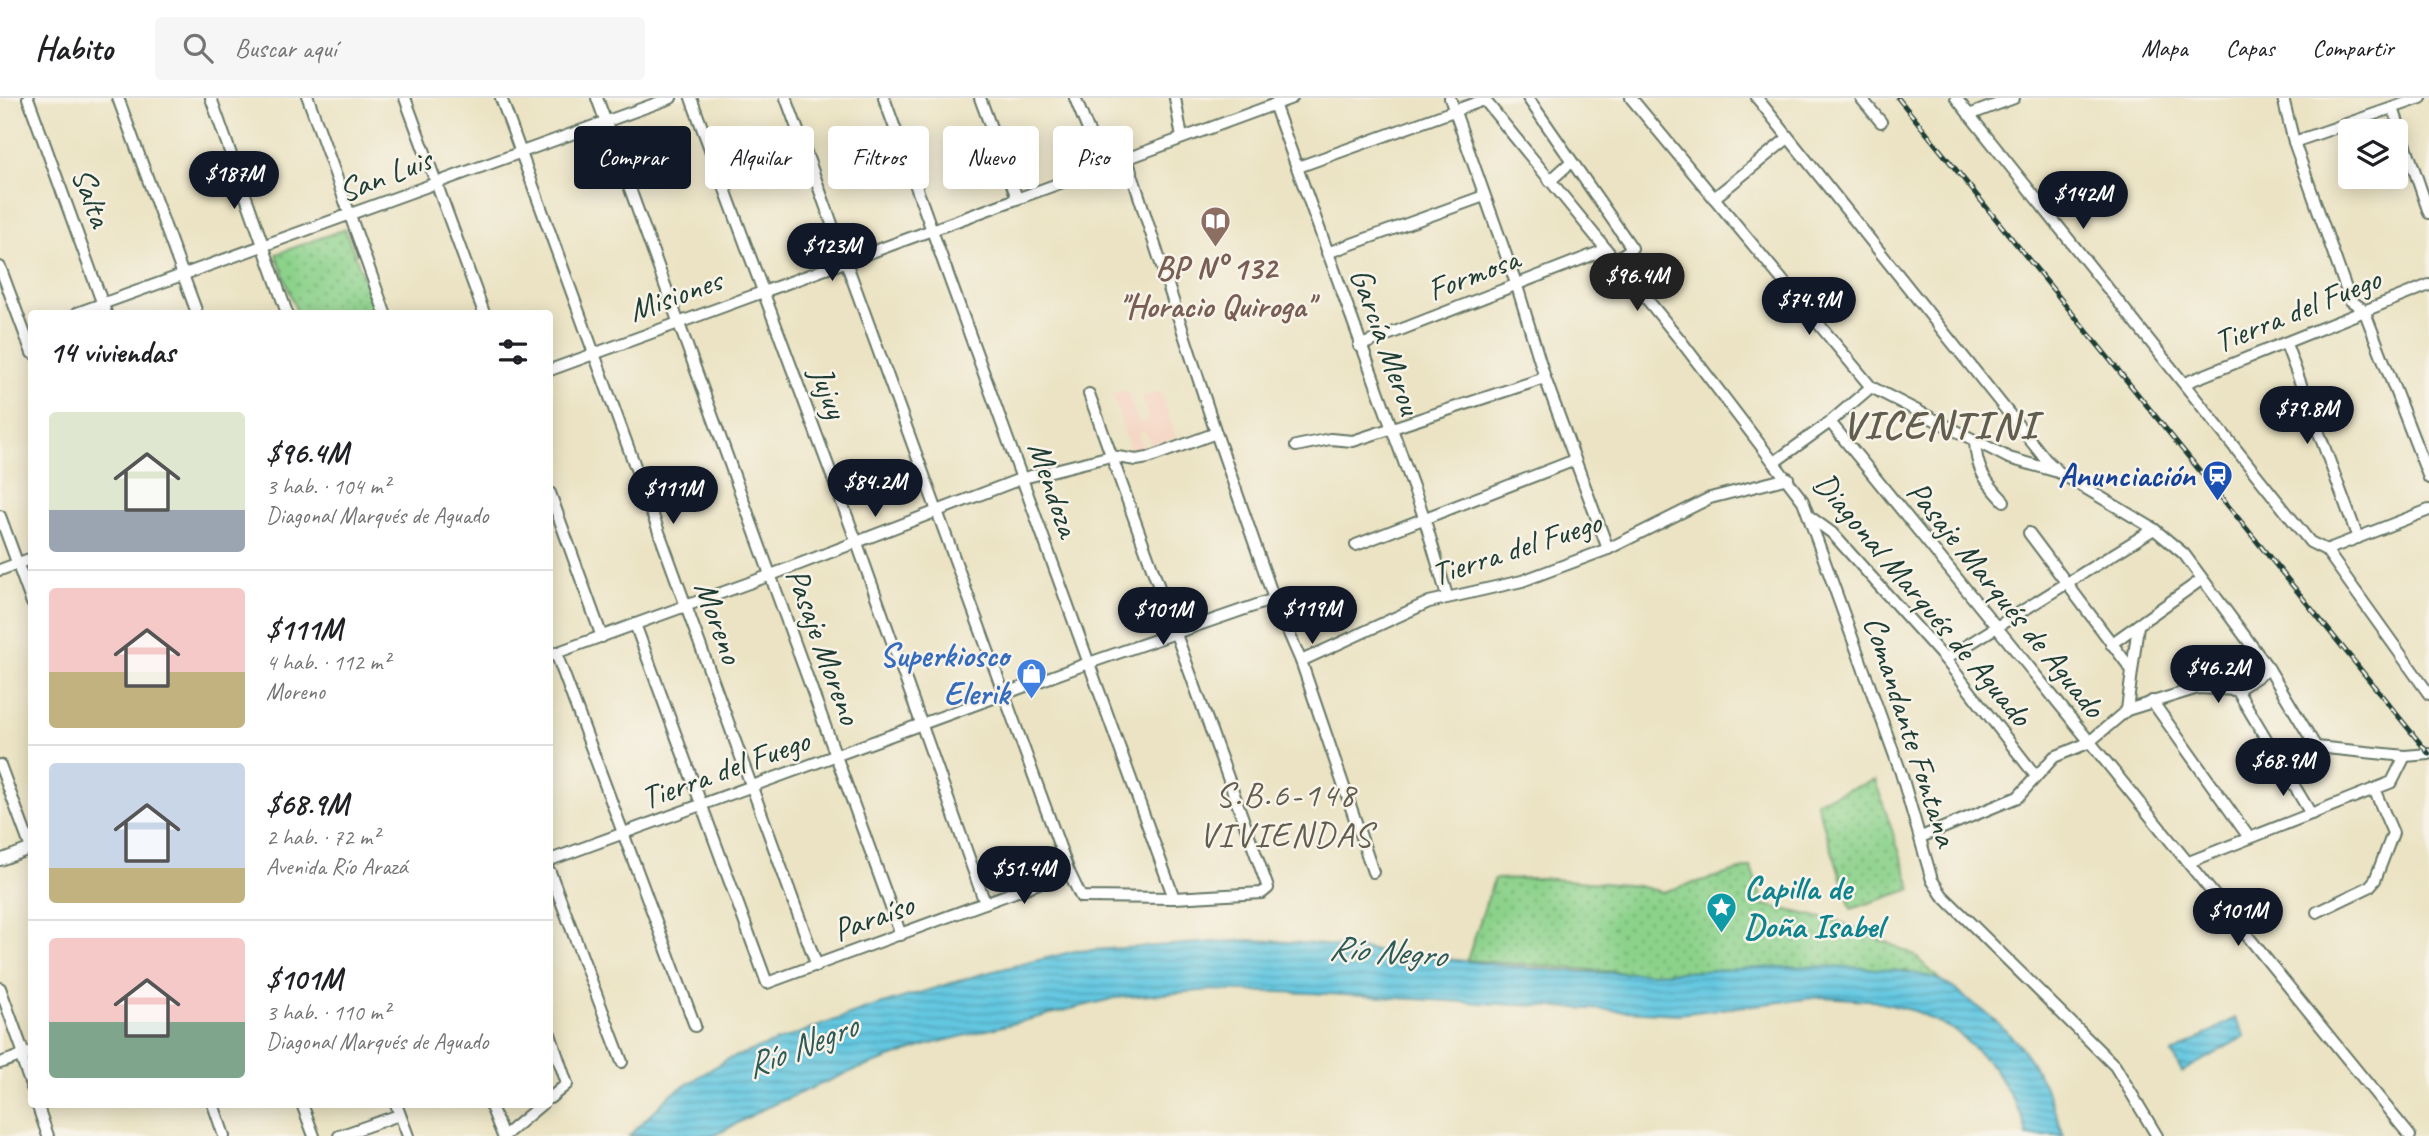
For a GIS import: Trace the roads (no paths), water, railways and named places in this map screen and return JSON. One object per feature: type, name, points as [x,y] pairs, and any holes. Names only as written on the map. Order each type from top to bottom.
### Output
[{"type":"street","name":"Salta","points":[[28,98],[105,309]]},
{"type":"street","points":[[118,98],[196,310]]},
{"type":"street","points":[[211,98],[287,310]]},
{"type":"street","points":[[308,98],[384,310]]},
{"type":"street","points":[[405,98],[483,310]]},
{"type":"street","name":"Moreno","points":[[501,98],[596,352],[685,606],[817,966]]},
{"type":"street","name":"Pasaje Moreno","points":[[597,98],[901,935]]},
{"type":"street","name":"San Luis","points":[[105,309],[183,274],[671,98]]},
{"type":"street","name":"Jujuy","points":[[691,98],[857,543],[985,903]]},
{"type":"street","points":[[786,98],[1069,872],[1081,897],[1174,898],[1248,895],[1268,888],[1089,394]]},
{"type":"street","name":"Mendoza","points":[[884,98],[1023,478],[1086,664],[1174,898]]},
{"type":"street","points":[[979,98],[1017,198]]},
{"type":"street","points":[[1075,98],[1087,126]]},
{"type":"street","points":[[1175,98],[1182,138]]},
{"type":"street","name":"Misiones","points":[[1133,157],[1292,98]]},
{"type":"street","points":[[1450,98],[1517,286],[1545,378],[1608,549]]},
{"type":"street","points":[[1528,98],[1632,248],[1614,261]]},
{"type":"street","points":[[1631,98],[1871,387],[2009,458],[2060,473],[2154,529],[2184,554],[2269,669],[2316,747]]},
{"type":"street","points":[[1757,98],[2035,447],[2060,473]]},
{"type":"street","points":[[1861,98],[1881,122]]},
{"type":"street","points":[[1956,98],[2310,542],[2326,550],[2429,694]]},
{"type":"street","points":[[1969,115],[2014,98]]},
{"type":"street","points":[[2283,98],[2294,142],[2350,300],[2364,310],[2429,478]]},
{"type":"street","points":[[2294,142],[2421,98]]},
{"type":"street","points":[[1298,167],[1483,99]]},
{"type":"street","name":"Diagonal Marqués de Aguado","points":[[1483,99],[1776,461],[1811,517],[1832,533],[1945,659],[2035,775]]},
{"type":"street","name":"García Merou","points":[[1274,104],[1359,346],[1423,517],[1447,596]]},
{"type":"street","points":[[2393,108],[2429,213]]},
{"type":"street","points":[[1714,198],[1788,138]]},
{"type":"street","points":[[1550,181],[1571,162]]},
{"type":"street","points":[[1133,177],[1216,433],[1274,599],[1301,661],[1373,872]]},
{"type":"street","name":"Misiones","points":[[553,369],[1053,185]]},
{"type":"street","points":[[1327,253],[1484,196]]},
{"type":"street","points":[[1583,222],[1603,207]]},
{"type":"street","name":"Formosa","points":[[1359,346],[1605,250]]},
{"type":"street","points":[[0,267],[28,332]]},
{"type":"street","name":"Tierra del Fuego","points":[[2185,383],[2429,285]]},
{"type":"street","points":[[2286,344],[2358,538]]},
{"type":"street","points":[[1296,446],[1330,439],[1353,441],[1545,378]]},
{"type":"street","points":[[1776,461],[1830,422],[1871,387]]},
{"type":"street","name":"Pasaje Marqués de Aguado","points":[[1830,422],[2088,743]]},
{"type":"street","points":[[695,1026],[624,834],[553,654],[771,576],[1023,478],[1111,456],[1136,460],[1148,458],[1216,433]]},
{"type":"street","points":[[1975,441],[1976,462],[1982,477],[2004,501]]},
{"type":"street","points":[[1356,545],[1576,460]]},
{"type":"street","name":"Tierra del Fuego","points":[[1301,661],[1447,596],[1522,581],[1608,549],[1710,498],[1788,478]]},
{"type":"street","points":[[553,502],[601,637]]},
{"type":"street","points":[[2326,550],[2429,510]]},
{"type":"street","points":[[0,516],[28,593]]},
{"type":"street","name":"Comandante Fontana","points":[[1811,517],[1921,836],[1932,880],[1942,895],[2115,1066],[2157,1136]]},
{"type":"street","points":[[1945,659],[2154,529]]},
{"type":"street","points":[[2029,533],[2068,581],[2131,669]]},
{"type":"street","points":[[0,570],[28,560]]},
{"type":"street","points":[[2111,644],[2201,580]]},
{"type":"street","name":"Tierra del Fuego","points":[[553,859],[1086,664],[1274,599]]},
{"type":"street","points":[[635,624],[701,806]]},
{"type":"street","points":[[2127,710],[2138,625]]},
{"type":"street","points":[[1921,836],[2018,797],[2054,757],[2088,743],[2127,710],[2198,688],[2237,690],[2269,669]]},
{"type":"street","points":[[2237,690],[2311,814]]},
{"type":"street","points":[[2152,701],[2248,836]]},
{"type":"street","points":[[2088,743],[2189,862],[2410,1136]]},
{"type":"street","points":[[2282,765],[2316,747],[2405,756],[2429,754]]},
{"type":"street","points":[[2189,862],[2248,836],[2392,782],[2405,756]]},
{"type":"street","points":[[0,765],[28,841]]},
{"type":"street","points":[[2317,912],[2369,887],[2375,880],[2393,833],[2374,789]]},
{"type":"street","name":"Paraíso","points":[[701,806],[767,983],[1069,872]]},
{"type":"street","points":[[0,860],[28,850]]},
{"type":"street","points":[[553,880],[622,1062]]},
{"type":"street","points":[[0,988],[28,1053],[23,1063],[28,1076]]},
{"type":"street","points":[[553,1043],[567,1084],[553,1096]]},
{"type":"street","points":[[0,1063],[28,1053]]},
{"type":"street","points":[[38,1108],[48,1136]]},
{"type":"street","points":[[214,1108],[223,1136]]},
{"type":"street","points":[[304,1108],[314,1136]]},
{"type":"street","points":[[492,1108],[503,1136],[537,1108]]},
{"type":"street","points":[[339,1136],[398,1109],[408,1136]]},
{"type":"water","name":"Río Negro","points":[[1249,940],[1344,947],[1580,972],[1658,973],[1836,967],[1894,970],[1921,975],[1951,987],[1989,1015],[2019,1044],[2048,1094],[2064,1136],[2027,1136],[2022,1115],[1993,1067],[1956,1031],[1915,1011],[1869,1000],[1822,997],[1678,1014],[1311,993],[1211,990],[1115,998],[927,1045],[847,1073],[765,1108],[714,1136],[629,1136],[670,1095],[726,1060],[863,1010],[978,975],[1075,951]]},
{"type":"water","points":[[2235,1018],[2245,1036],[2182,1072],[2172,1054]]},
{"type":"railway","points":[[1898,98],[2429,754]]},
{"type":"place","name":"BP N° 132 \"Horacio Quiroga\"","points":[[1216,248]]},
{"type":"place","name":"Anunciación","points":[[2218,502]]},
{"type":"place","name":"Superkiosco Elerik","points":[[1032,701]]},
{"type":"place","name":"Capilla de Doña Isabel","points":[[1721,934]]},
{"type":"district","name":"VICENTINI","points":[[1940,425]]},
{"type":"district","name":"S.B.6-148 VIVIENDAS","points":[[1286,814]]}]
